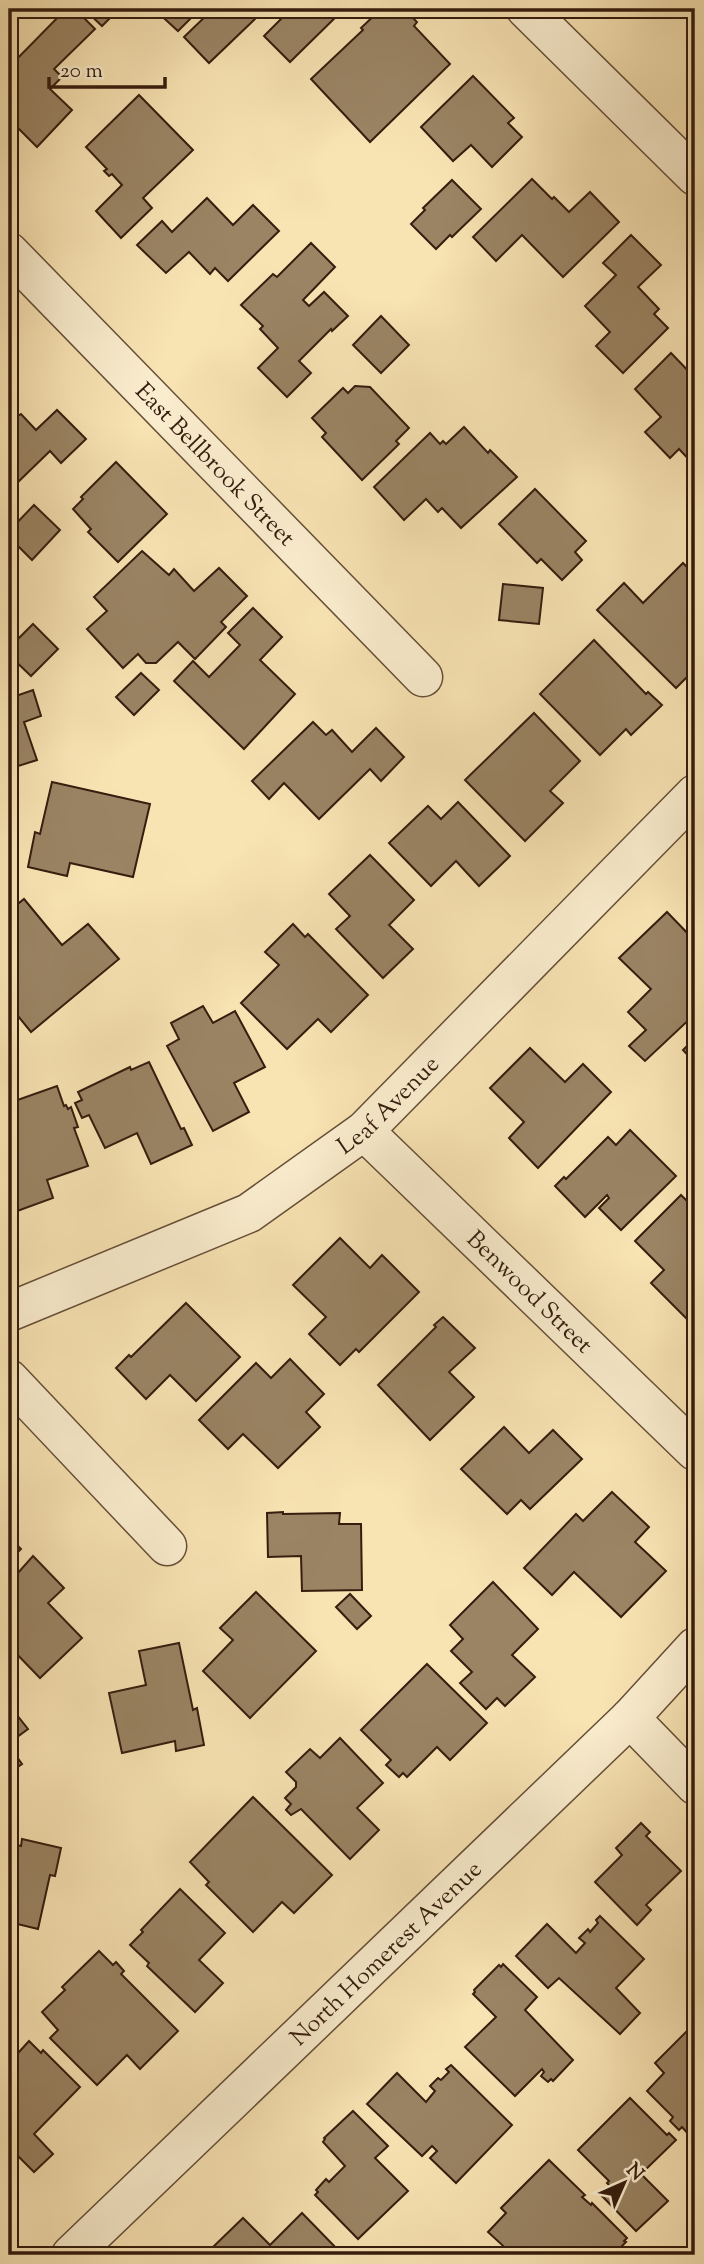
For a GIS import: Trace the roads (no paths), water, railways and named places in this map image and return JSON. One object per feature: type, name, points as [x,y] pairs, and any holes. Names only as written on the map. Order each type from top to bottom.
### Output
[{"type":"street","points":[[526,9],[695,176]]},
{"type":"street","name":"East Bellbrook Street","points":[[9,252],[423,677]]},
{"type":"street","name":"Leaf Avenue","points":[[9,1312],[250,1213],[364,1131],[693,801]]},
{"type":"street","name":"Benwood Street","points":[[364,1131],[695,1451]]},
{"type":"street","points":[[9,1379],[167,1546]]},
{"type":"street","name":"North Homerest Avenue","points":[[71,2255],[630,1718],[695,1647]]},
{"type":"street","points":[[630,1718],[695,1785]]}]
